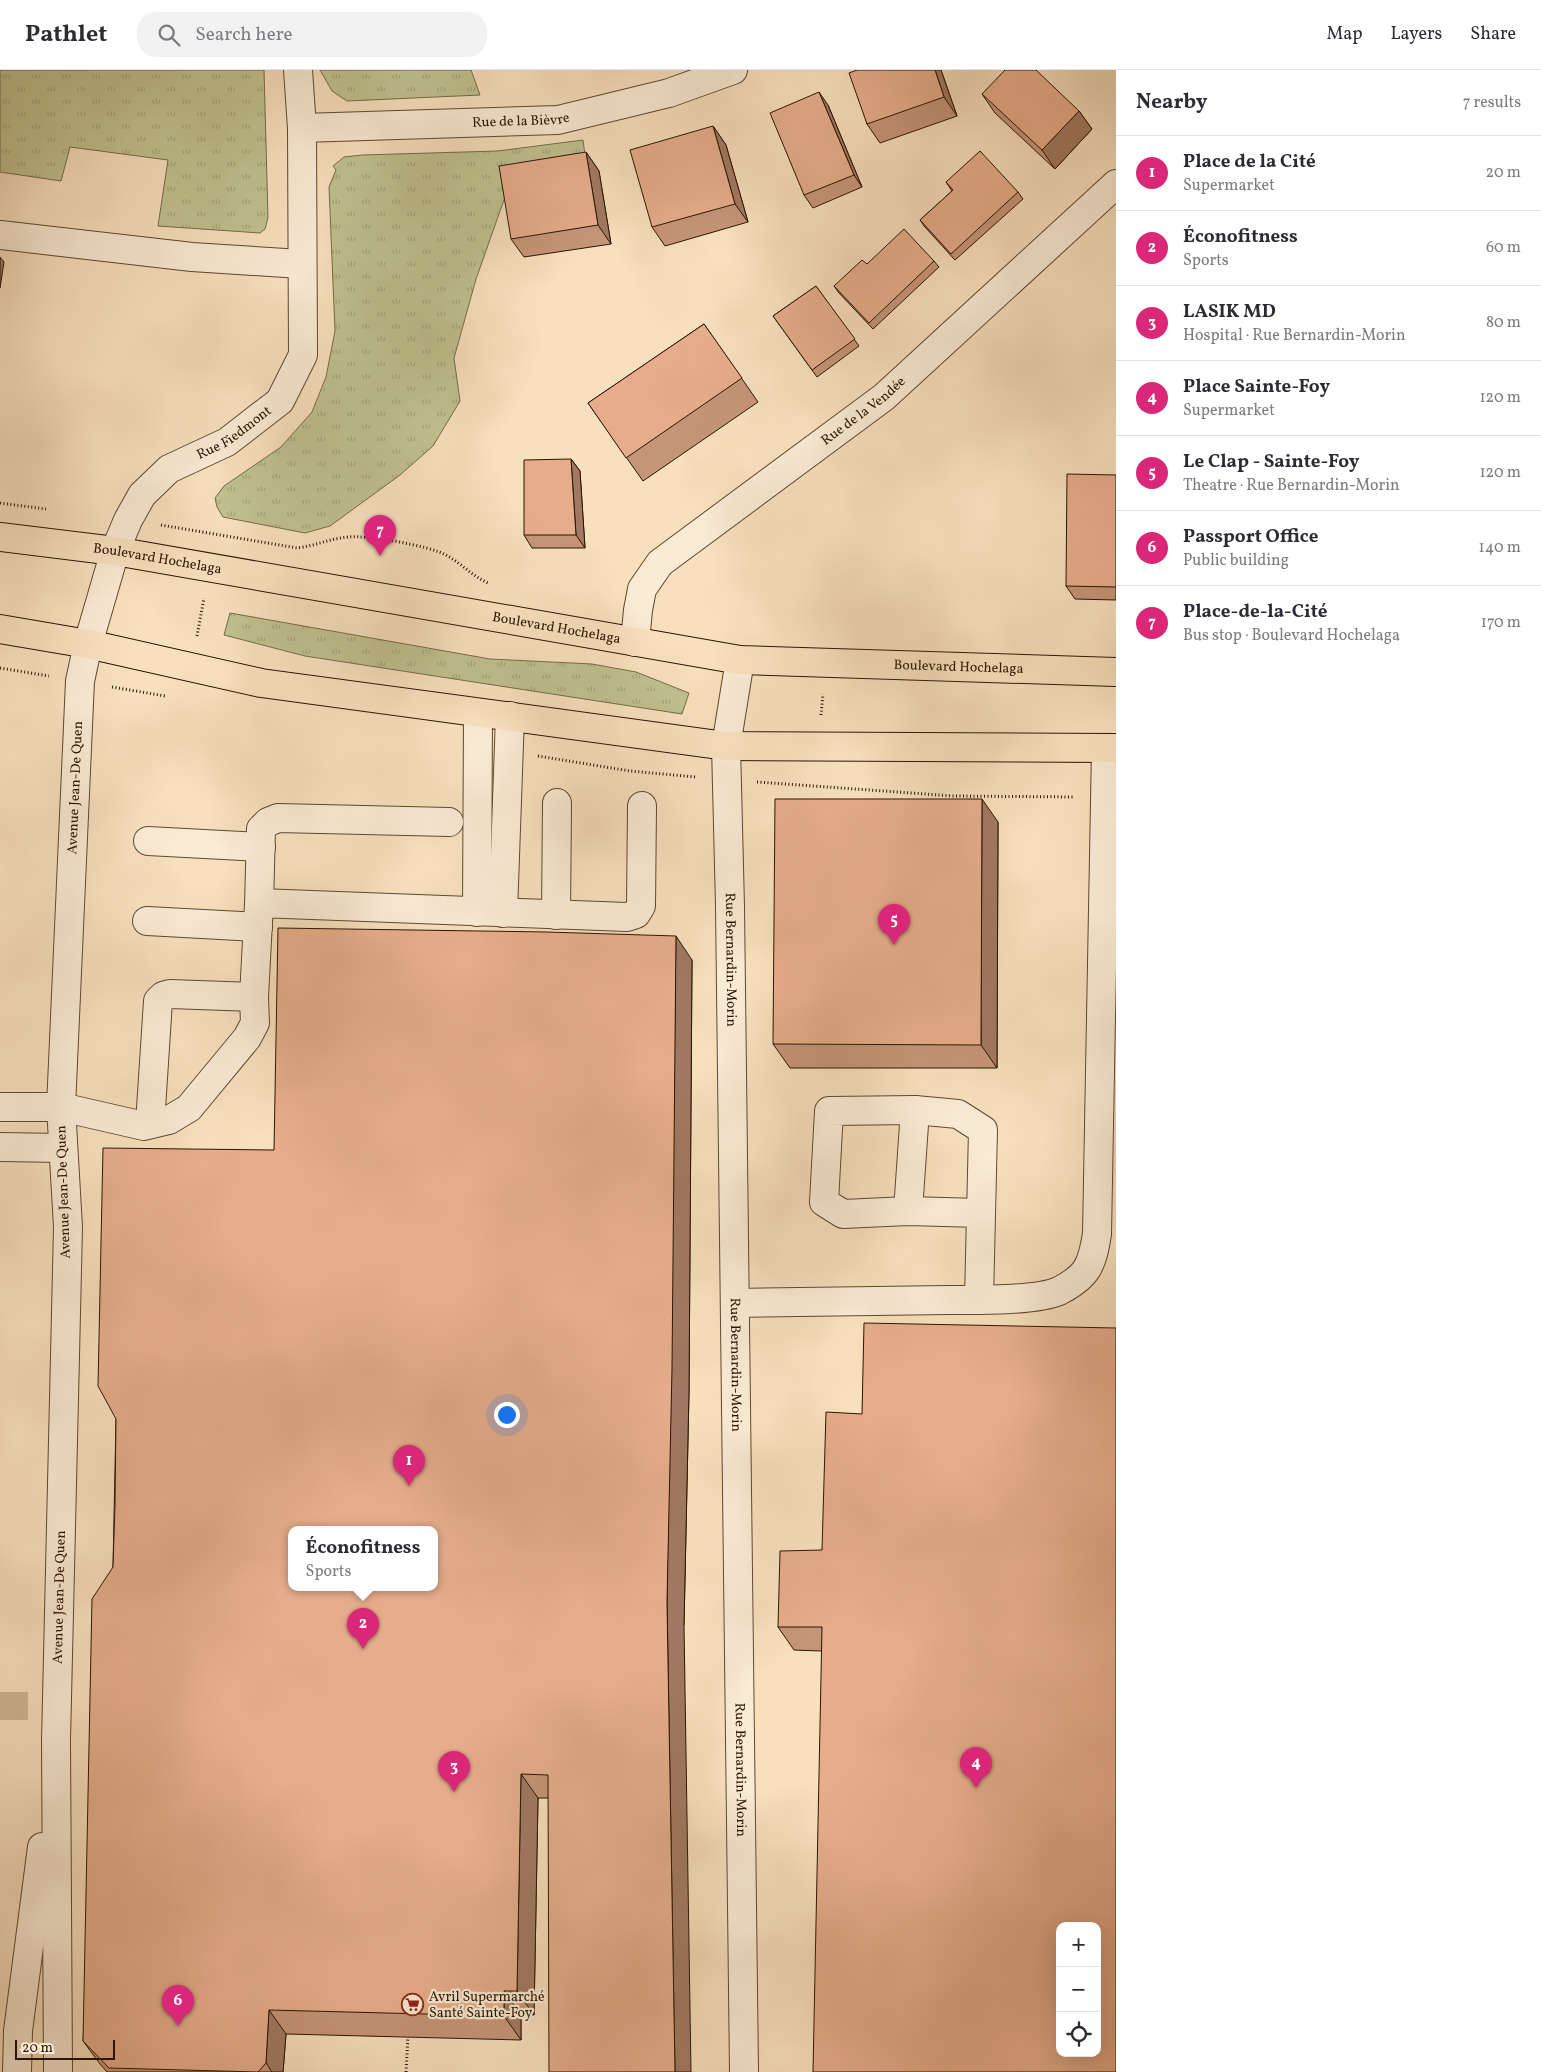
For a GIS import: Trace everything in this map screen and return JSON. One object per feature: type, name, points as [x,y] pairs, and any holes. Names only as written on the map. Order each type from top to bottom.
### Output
[{"type":"main road","name":"Boulevard Hochelaga","points":[[0,537],[115,551],[740,660],[1116,672]]},
{"type":"main road","points":[[0,629],[88,644],[261,683],[726,746],[1111,748]]},
{"type":"street","name":"Rue Fiedmont","points":[[88,644],[115,551],[128,520],[142,495],[169,469],[227,442],[280,401],[302,355],[302,128],[298,70]]},
{"type":"street","name":"Rue de la Bièvre","points":[[302,128],[558,120],[669,81],[732,70]]},
{"type":"street","name":"Rue de la Vendée","points":[[635,642],[642,589],[660,563],[884,396],[1116,184]]},
{"type":"street","points":[[0,235],[192,258],[302,264]]},
{"type":"street","name":"Avenue Jean-De Quen","points":[[58,2072],[56,1741],[68,1227],[61,1107],[80,681],[88,644]]},
{"type":"street","name":"Rue Bernardin-Morin","points":[[740,660],[726,746],[730,906],[744,2072]]},
{"type":"street","points":[[478,713],[490,913]]},
{"type":"street","points":[[490,913],[510,716]]},
{"type":"street","points":[[735,1303],[979,1300],[1037,1296],[1058,1291],[1082,1275],[1092,1260],[1097,1234],[1109,974],[1111,748]]},
{"type":"street","points":[[556,915],[557,803]]},
{"type":"street","points":[[258,916],[260,903],[627,917],[636,914],[641,906],[642,806]]},
{"type":"street","points":[[0,1107],[61,1107],[144,1126],[169,1120],[189,1108],[247,1038],[255,1023],[254,997],[262,829],[268,822],[278,818],[449,822]]},
{"type":"street","points":[[148,841],[261,847]]},
{"type":"street","points":[[147,921],[258,916]]},
{"type":"street","points":[[150,1124],[158,1001],[163,996],[170,994],[254,997]]},
{"type":"street","points":[[979,1300],[983,1130],[958,1114],[915,1110],[829,1111],[824,1202],[842,1214],[908,1211],[980,1213]]},
{"type":"street","points":[[908,1211],[915,1110]]},
{"type":"street","points":[[0,1147],[63,1148]]},
{"type":"street","name":"Avenue Jean-De Quen","points":[[17,2072],[18,2031],[56,1741]]},
{"type":"path","points":[[0,503],[54,510]]},
{"type":"path","points":[[128,520],[297,548],[310,547],[334,538],[361,536],[428,548],[446,555],[478,579],[492,584]]},
{"type":"path","points":[[191,667],[217,534]]},
{"type":"path","points":[[816,786],[825,663]]},
{"type":"path","points":[[406,2072],[408,2037]]},
{"type":"green space","points":[[0,70],[264,70],[268,218],[265,229],[260,233],[158,226],[168,160],[70,147],[61,181],[0,172]]},
{"type":"green space","points":[[320,70],[471,70],[480,95],[347,101],[332,91]]},
{"type":"green space","points":[[583,140],[587,170],[510,183],[476,279],[454,358],[460,401],[433,446],[400,475],[330,526],[305,533],[223,517],[217,507],[215,498],[224,486],[281,447],[312,412],[326,377],[335,331],[329,187],[336,170],[333,166],[344,157],[362,155],[498,151]]},
{"type":"green space","points":[[230,613],[490,659],[592,664],[636,672],[689,693],[682,714],[305,656],[224,635]]},
{"type":"building","points":[[857,70],[935,70],[944,97],[867,124],[849,73]]},
{"type":"building","points":[[1005,70],[1036,70],[1079,111],[1042,150],[982,94]]},
{"type":"building","points":[[819,92],[854,175],[804,195],[770,113]]},
{"type":"building","points":[[713,126],[735,204],[652,227],[630,150]]},
{"type":"building","points":[[980,151],[1018,192],[951,254],[920,220],[953,190],[946,182]]},
{"type":"building","points":[[586,152],[598,225],[511,239],[499,166]]},
{"type":"building","points":[[904,229],[934,261],[869,323],[834,286],[862,260],[867,264]]},
{"type":"building","points":[[816,286],[855,339],[812,370],[773,316]]},
{"type":"building","points":[[704,324],[742,378],[626,458],[588,403]]},
{"type":"building","points":[[571,459],[576,535],[524,535],[524,460]]},
{"type":"building","points":[[1067,474],[1116,475],[1116,587],[1066,586]]},
{"type":"building","points":[[775,799],[982,799],[981,1045],[773,1044]]},
{"type":"building","points":[[278,928],[676,936],[672,1368],[667,1602],[675,2072],[549,2072],[548,1775],[521,1774],[517,1991],[504,1991],[504,2016],[269,2010],[266,2063],[258,2072],[109,2068],[83,2041],[92,1599],[113,1567],[115,1505],[116,1419],[98,1386],[103,1148],[274,1150]]},
{"type":"building","points":[[864,1323],[1116,1328],[1116,2072],[813,2072],[822,1627],[778,1627],[780,1551],[822,1550],[826,1412],[862,1414]]},
{"type":"tunnel","points":[[0,1706],[58,1706]]},
{"type":"place","name":"Place-de-la-Cité","points":[[380,556]]},
{"type":"place","name":"Le Clap - Sainte-Foy","points":[[894,945]]},
{"type":"place","name":"Place de la Cité","points":[[409,1486]]},
{"type":"place","name":"Éconofitness","points":[[363,1649]]},
{"type":"place","name":"Place Sainte-Foy","points":[[976,1788]]},
{"type":"place","name":"LASIK MD","points":[[454,1792]]},
{"type":"place","name":"Avril Supermarché Santé Sainte-Foy","points":[[413,2005]]},
{"type":"place","name":"Passport Office","points":[[178,2026]]}]
